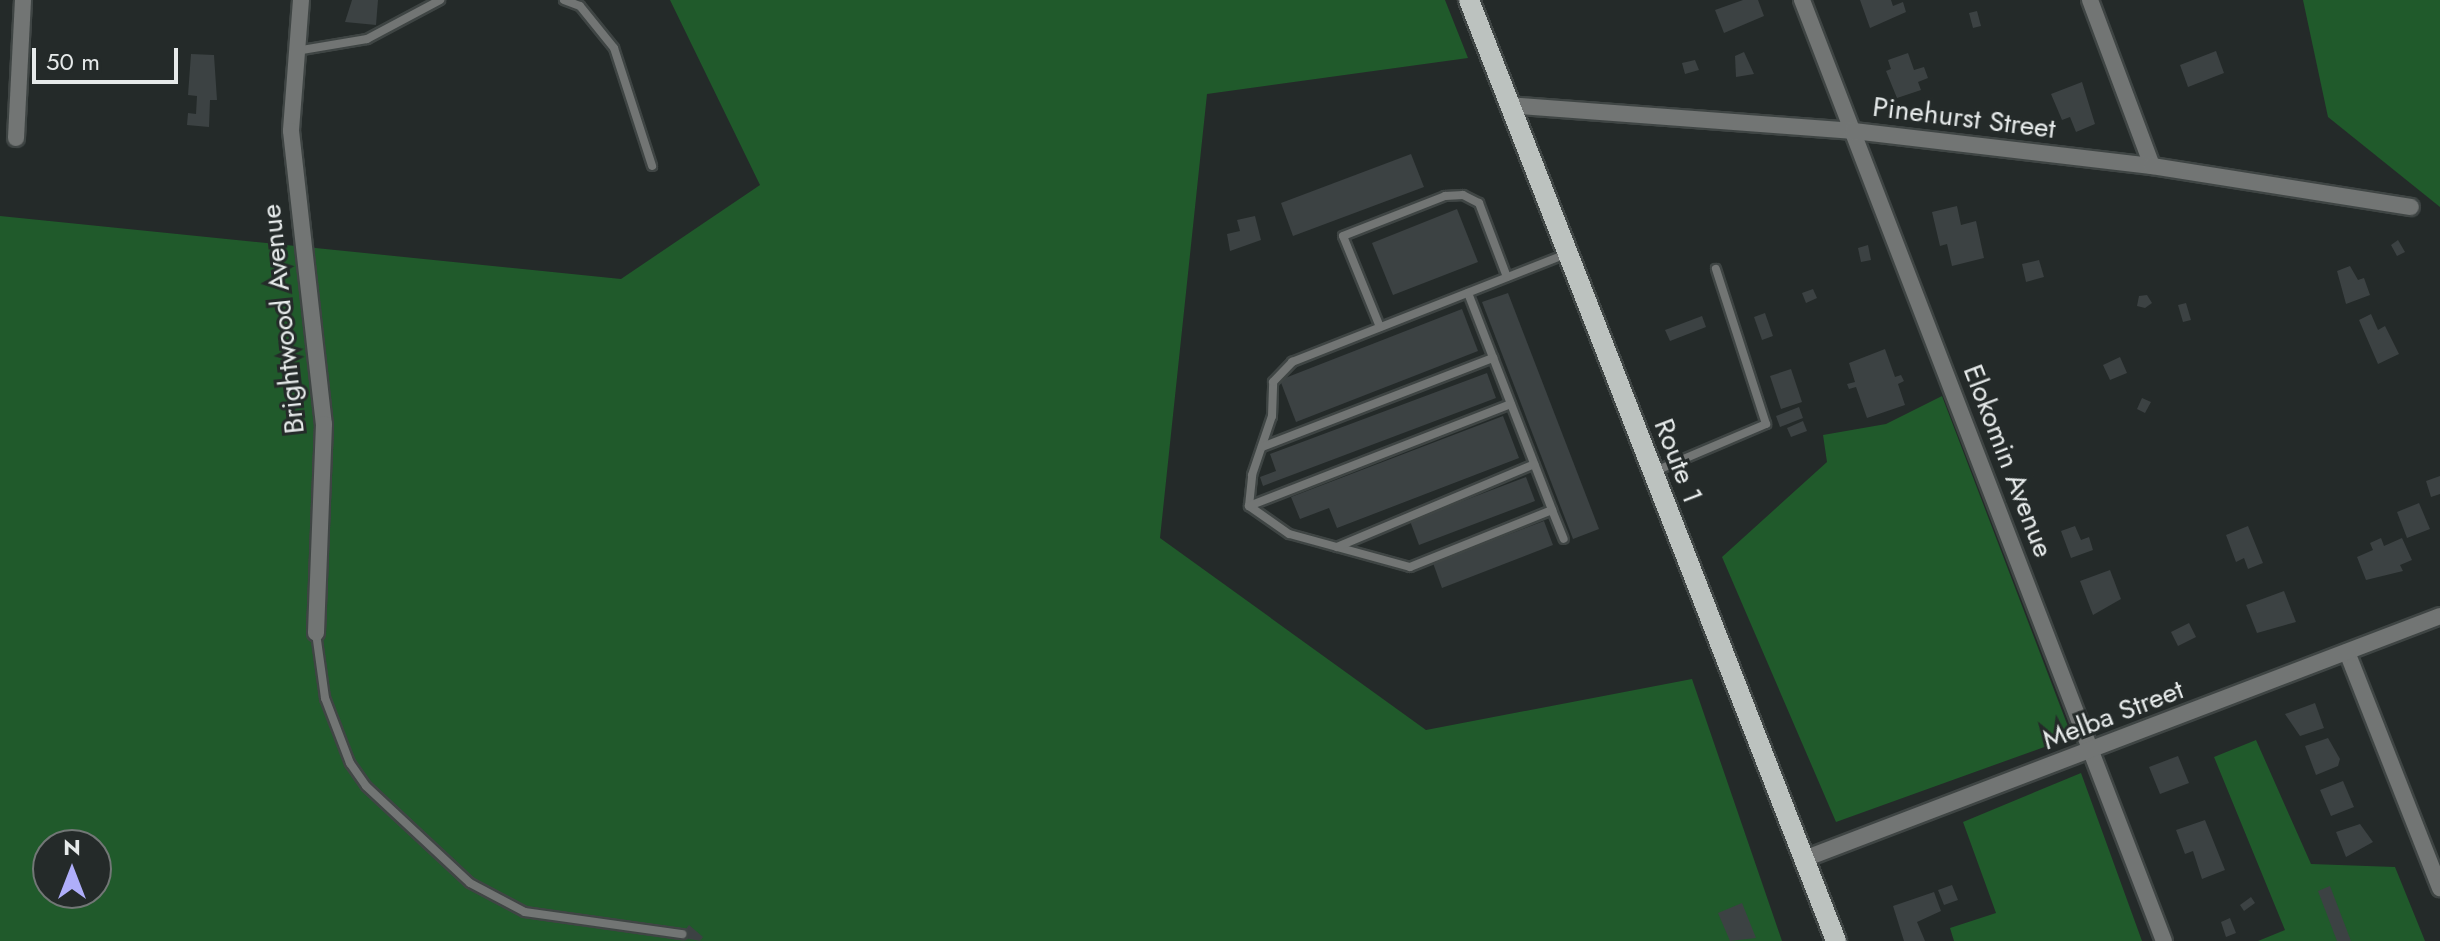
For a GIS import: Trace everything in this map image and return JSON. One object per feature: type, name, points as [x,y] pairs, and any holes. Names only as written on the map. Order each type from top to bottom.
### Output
[{"type":"main road","name":"Route 1","points":[[1469,0],[1836,941]]},
{"type":"street","points":[[16,138],[23,0]]},
{"type":"street","name":"Brightwood Avenue","points":[[301,0],[295,51],[292,171],[324,424],[316,633]]},
{"type":"street","name":"Elokomin Avenue","points":[[1802,0],[2164,941]]},
{"type":"street","points":[[2090,0],[2152,166]]},
{"type":"street","name":"Pinehurst Street","points":[[1508,105],[1853,131],[2152,166],[2411,207]]},
{"type":"street","name":"Melba Street","points":[[1804,859],[2092,752],[2440,616]]},
{"type":"street","points":[[2347,652],[2440,888]]},
{"type":"lane","points":[[295,51],[367,39],[440,0]]},
{"type":"lane","points":[[564,0],[580,6],[614,48],[652,166]]},
{"type":"lane","points":[[1380,327],[1343,236],[1445,196],[1463,195],[1479,203],[1507,277]]},
{"type":"lane","points":[[1249,506],[1252,475],[1272,416],[1273,382],[1292,362],[1566,254]]},
{"type":"lane","points":[[1652,472],[1766,424],[1716,269]]},
{"type":"lane","points":[[1468,293],[1564,539]]},
{"type":"lane","points":[[1262,447],[1493,358]]},
{"type":"lane","points":[[1249,506],[1511,404]]},
{"type":"lane","points":[[1336,547],[1534,464]]},
{"type":"lane","points":[[1249,506],[1289,534],[1410,567],[1552,510]]},
{"type":"lane","points":[[316,633],[325,698],[350,763],[366,786],[470,883],[525,912],[682,934]]},
{"type":"green space","points":[[670,0],[1445,0],[1468,58],[1207,94],[1160,538],[1426,730],[1692,679],[1782,941],[0,941],[0,216],[621,279],[760,185]]},
{"type":"green space","points":[[2303,0],[2440,0],[2440,207],[2328,117]]},
{"type":"green space","points":[[1942,396],[2072,737],[1836,822],[1722,557],[1827,462],[1823,435],[1886,424]]},
{"type":"green space","points":[[2256,740],[2311,864],[2395,867],[2425,941],[2258,941],[2285,930],[2214,757]]},
{"type":"green space","points":[[2081,773],[2142,941],[1954,941],[1950,928],[1996,913],[1963,822]]},
{"type":"building","points":[[352,0],[378,0],[376,25],[345,22]]},
{"type":"building","points":[[1743,0],[1758,0],[1764,16],[1724,33],[1715,10]]},
{"type":"building","points":[[1860,0],[1891,0],[1893,6],[1903,2],[1906,12],[1870,28]]},
{"type":"building","points":[[1977,11],[1981,26],[1973,28],[1969,13]]},
{"type":"building","points":[[2216,51],[2224,73],[2188,87],[2180,65]]},
{"type":"building","points":[[1744,52],[1754,74],[1736,77],[1735,56]]},
{"type":"building","points":[[1908,53],[1914,70],[1924,67],[1928,78],[1918,82],[1921,90],[1897,98],[1886,71],[1891,69],[1888,60]]},
{"type":"building","points":[[191,54],[214,55],[217,100],[210,100],[209,127],[187,125],[188,113],[196,114],[197,96],[188,95]]},
{"type":"building","points":[[1695,60],[1699,70],[1685,74],[1682,63]]},
{"type":"building","points":[[2082,82],[2095,124],[2076,132],[2070,117],[2062,120],[2051,94]]},
{"type":"building","points":[[1411,154],[1424,187],[1293,236],[1281,203]]},
{"type":"building","points":[[1957,206],[1961,225],[1976,221],[1984,258],[1952,266],[1947,244],[1940,246],[1932,212]]},
{"type":"building","points":[[1457,209],[1478,262],[1393,295],[1372,243]]},
{"type":"building","points":[[1255,216],[1261,240],[1230,251],[1227,234],[1240,231],[1237,220]]},
{"type":"building","points":[[2398,240],[2405,252],[2397,256],[2391,245]]},
{"type":"building","points":[[1868,245],[1871,260],[1861,262],[1858,248]]},
{"type":"building","points":[[2039,260],[2044,277],[2026,282],[2022,264]]},
{"type":"building","points":[[2350,266],[2358,280],[2364,278],[2370,295],[2346,304],[2337,271]]},
{"type":"building","points":[[1813,289],[1817,298],[1806,303],[1802,293]]},
{"type":"building","points":[[1508,293],[1599,529],[1573,539],[1482,302]]},
{"type":"building","points":[[2147,295],[2152,303],[2145,308],[2137,306],[2139,296]]},
{"type":"building","points":[[2186,303],[2191,320],[2183,322],[2178,305]]},
{"type":"building","points":[[1462,309],[1478,351],[1296,422],[1280,380]]},
{"type":"building","points":[[1765,313],[1773,336],[1762,340],[1754,317]]},
{"type":"building","points":[[2371,314],[2378,330],[2385,326],[2399,354],[2378,364],[2359,320]]},
{"type":"building","points":[[1702,316],[1706,327],[1670,341],[1665,330]]},
{"type":"building","points":[[1885,349],[1895,377],[1901,375],[1904,381],[1898,384],[1905,405],[1867,418],[1856,387],[1849,389],[1847,384],[1855,382],[1849,363]]},
{"type":"building","points":[[2120,357],[2127,373],[2110,380],[2103,365]]},
{"type":"building","points":[[1791,369],[1802,402],[1781,409],[1770,376]]},
{"type":"building","points":[[1487,373],[1496,398],[1263,486],[1260,477],[1276,471],[1270,454]]},
{"type":"building","points":[[2142,398],[2151,402],[2145,413],[2137,409]]},
{"type":"building","points":[[1799,407],[1803,418],[1780,427],[1776,416]]},
{"type":"building","points":[[1503,416],[1519,458],[1337,528],[1329,508],[1300,519],[1291,497]]},
{"type":"building","points":[[1803,421],[1807,431],[1791,437],[1787,428]]},
{"type":"building","points":[[2440,476],[2440,494],[2431,497],[2426,481]]},
{"type":"building","points":[[1526,477],[1535,501],[1419,545],[1410,521]]},
{"type":"building","points":[[2419,503],[2430,529],[2407,538],[2397,512]]},
{"type":"building","points":[[1544,521],[1553,545],[1442,588],[1433,563]]},
{"type":"building","points":[[2075,526],[2081,540],[2089,537],[2093,550],[2071,558],[2061,531]]},
{"type":"building","points":[[2248,526],[2263,563],[2248,569],[2244,558],[2236,562],[2226,535]]},
{"type":"building","points":[[2381,538],[2384,546],[2402,538],[2412,560],[2400,565],[2403,571],[2366,580],[2357,557],[2373,550],[2370,543]]},
{"type":"building","points":[[2110,570],[2121,599],[2093,615],[2080,581]]},
{"type":"building","points":[[2284,591],[2296,622],[2257,633],[2246,605]]},
{"type":"building","points":[[2189,623],[2196,637],[2178,646],[2171,632]]},
{"type":"building","points":[[2315,703],[2324,728],[2300,736],[2285,714]]},
{"type":"building","points":[[2328,738],[2340,759],[2338,766],[2316,775],[2305,746]]},
{"type":"building","points":[[2178,756],[2189,783],[2160,794],[2149,767]]},
{"type":"building","points":[[2343,781],[2354,807],[2331,816],[2320,790]]},
{"type":"building","points":[[2205,820],[2225,870],[2202,879],[2193,851],[2185,854],[2176,830]]},
{"type":"building","points":[[2360,824],[2373,842],[2346,857],[2336,832]]},
{"type":"building","points":[[1952,885],[1958,900],[1944,905],[1938,890]]},
{"type":"building","points":[[2330,886],[2351,941],[2337,941],[2318,891]]},
{"type":"building","points":[[1934,892],[1941,911],[1917,922],[1925,941],[1904,941],[1893,906]]},
{"type":"building","points":[[2251,897],[2255,903],[2244,911],[2240,905]]},
{"type":"building","points":[[1742,903],[1756,938],[1730,941],[1718,913]]},
{"type":"building","points":[[2230,918],[2236,933],[2226,937],[2221,922]]},
{"type":"building","points":[[689,925],[703,937],[700,941],[680,937]]}]
